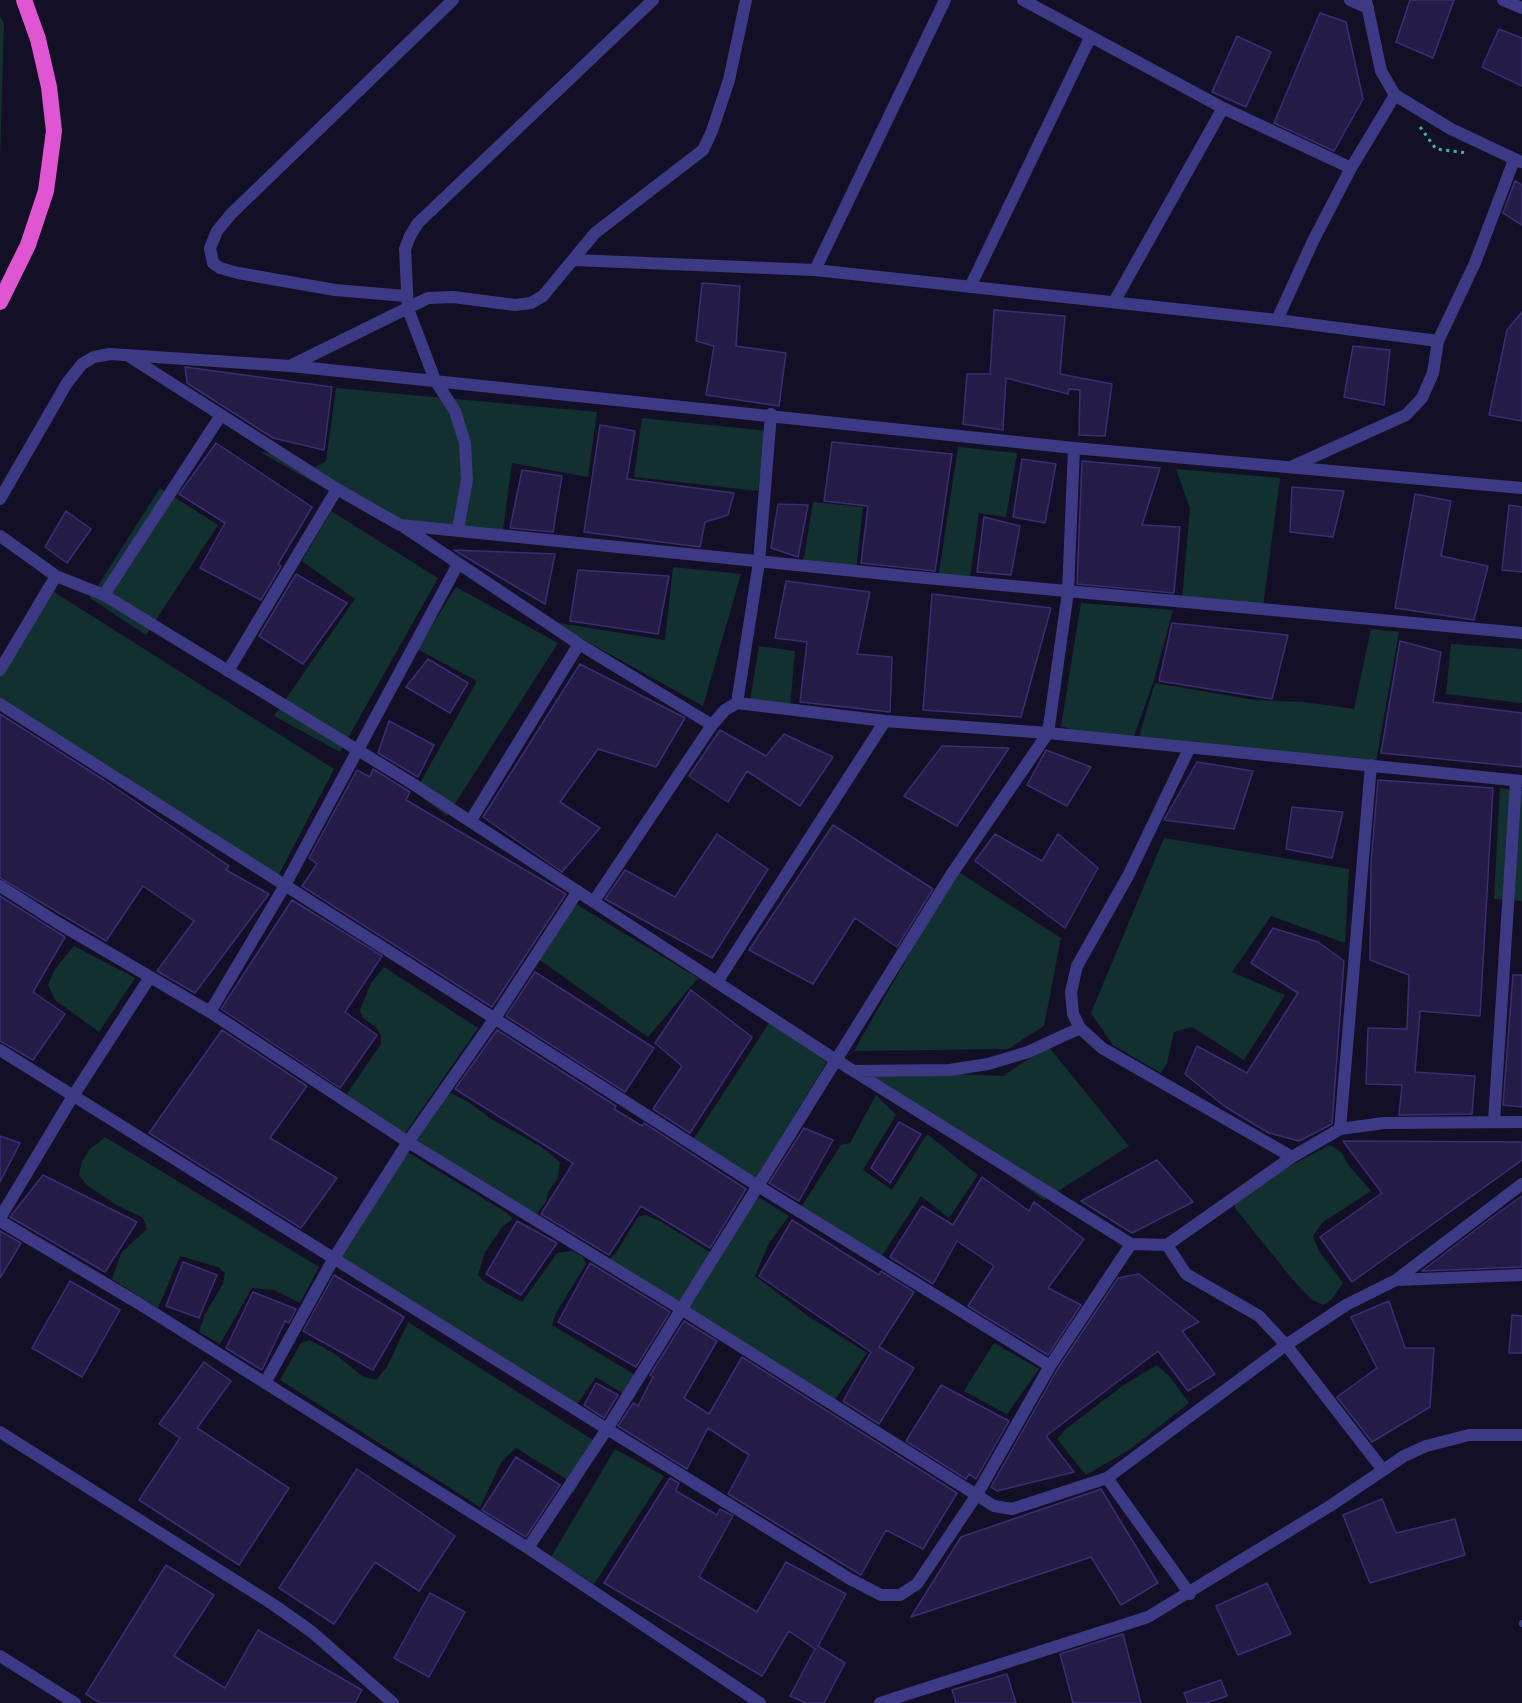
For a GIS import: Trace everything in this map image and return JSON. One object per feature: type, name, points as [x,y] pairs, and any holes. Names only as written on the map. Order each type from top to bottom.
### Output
[{"type":"highway","points":[[0,302],[28,245],[46,191],[54,132],[49,87],[38,39],[24,0]]},
{"type":"street","points":[[406,296],[335,290],[238,273],[220,268],[213,263],[210,248],[217,231],[231,214],[453,0]]},
{"type":"street","points":[[458,529],[467,480],[465,443],[455,411],[435,380],[408,309],[405,249],[418,223],[652,0]]},
{"type":"street","points":[[291,366],[429,298],[515,305],[531,303],[543,296],[595,233],[703,150],[712,132],[729,80],[746,0]]},
{"type":"street","points":[[815,270],[945,0]]},
{"type":"street","points":[[1023,0],[1223,108],[1351,168]]},
{"type":"street","points":[[1292,466],[1406,415],[1422,398],[1433,373],[1438,341],[1475,263],[1518,161],[1450,129],[1395,95],[1382,71],[1367,4],[1350,0]]},
{"type":"street","points":[[1503,0],[1522,8]]},
{"type":"street","points":[[970,287],[1090,38]]},
{"type":"street","points":[[1277,320],[1313,241],[1351,168],[1395,95]]},
{"type":"street","points":[[1114,302],[1223,108]]},
{"type":"street","points":[[574,260],[815,270],[1277,320],[1438,341]]},
{"type":"street","points":[[0,500],[34,437],[67,383],[82,364],[94,357],[110,354],[291,366],[771,414],[1074,448],[1522,488]]},
{"type":"street","points":[[127,355],[337,489],[400,525],[579,644],[712,725]]},
{"type":"street","points":[[737,703],[759,562],[771,414]]},
{"type":"street","points":[[104,595],[221,415]]},
{"type":"street","points":[[528,1548],[607,1429],[951,875],[1048,733],[1068,592],[1074,448]]},
{"type":"street","points":[[228,671],[337,489]]},
{"type":"street","points":[[400,525],[458,529],[759,562],[1068,592],[1522,633]]},
{"type":"street","points":[[0,536],[56,576],[104,595],[471,820],[852,1071],[1131,1244],[1167,1245],[1292,1157],[1340,1129],[1384,1123],[1522,1122]]},
{"type":"street","points":[[210,1012],[284,886],[458,564]]},
{"type":"street","points":[[0,670],[56,576]]},
{"type":"street","points":[[471,820],[579,644]]},
{"type":"street","points":[[594,901],[712,725],[725,710],[737,703],[885,721],[1048,733],[1519,781],[1494,1121]]},
{"type":"street","points":[[0,704],[758,1186],[1050,1366]]},
{"type":"street","points":[[717,982],[885,721]]},
{"type":"street","points":[[1189,749],[1128,876],[1077,966],[1071,992],[1073,1014],[1080,1028],[1102,1047],[1165,1086],[1292,1157]]},
{"type":"street","points":[[1340,1129],[1371,765]]},
{"type":"street","points":[[0,886],[210,1012],[408,1142],[681,1309],[994,1506],[1011,1509],[1107,1478],[1286,1345],[1346,1305],[1396,1280],[1522,1184]]},
{"type":"street","points":[[265,1383],[334,1258],[408,1142],[495,1018],[578,891]]},
{"type":"street","points":[[150,977],[73,1096],[0,1219],[528,1548],[760,1703]]},
{"type":"street","points":[[852,1071],[950,1070],[988,1064],[1028,1052],[1080,1028]]},
{"type":"street","points":[[0,1050],[607,1429],[850,1579],[880,1595],[900,1595],[917,1584],[976,1496],[1050,1366],[1131,1244]]},
{"type":"street","points":[[1167,1245],[1186,1274],[1259,1316],[1286,1345],[1383,1470]]},
{"type":"street","points":[[1396,1280],[1522,1275]]},
{"type":"street","points":[[0,1432],[293,1619],[344,1658],[393,1703]]},
{"type":"street","points":[[880,1703],[938,1682],[1120,1628],[1148,1617],[1190,1594],[1404,1456],[1444,1440],[1469,1435],[1522,1435]]},
{"type":"street","points":[[1107,1478],[1190,1594]]},
{"type":"street","points":[[0,1656],[75,1703]]},
{"type":"green space","points":[[0,16],[4,23],[0,160]]},
{"type":"green space","points":[[336,388],[597,412],[588,477],[512,463],[503,530],[377,518],[260,452],[288,455],[315,467],[326,461]]},
{"type":"green space","points":[[642,418],[767,431],[758,491],[634,477]]},
{"type":"green space","points":[[958,447],[1017,453],[1006,517],[979,513],[969,584],[938,579]]},
{"type":"green space","points":[[1176,469],[1280,478],[1263,607],[1182,600],[1190,508]]},
{"type":"green space","points":[[160,488],[218,525],[146,635],[90,598]]},
{"type":"green space","points":[[813,502],[863,507],[856,571],[803,564]]},
{"type":"green space","points":[[331,511],[438,578],[340,752],[274,716],[355,599],[302,561]]},
{"type":"green space","points":[[673,567],[741,574],[703,706],[552,622],[665,640]]},
{"type":"green space","points":[[43,585],[334,769],[274,884],[0,701],[0,662]]},
{"type":"green space","points":[[456,587],[558,643],[447,816],[415,792],[477,681],[417,649]]},
{"type":"green space","points":[[1081,603],[1173,610],[1154,680],[1133,739],[1085,734],[1061,726]]},
{"type":"green space","points":[[1371,629],[1399,632],[1376,761],[1138,740],[1155,683],[1254,700],[1304,702],[1354,709]]},
{"type":"green space","points":[[1451,644],[1522,649],[1522,703],[1446,694]]},
{"type":"green space","points":[[759,646],[795,651],[790,709],[750,702]]},
{"type":"green space","points":[[1500,788],[1522,791],[1522,901],[1494,899]]},
{"type":"green space","points":[[1164,838],[1349,869],[1345,943],[1271,916],[1232,972],[1285,995],[1244,1060],[1192,1027],[1174,1032],[1167,1063],[1161,1073],[1113,1045],[1091,1013]]},
{"type":"green space","points":[[957,871],[1061,938],[1044,1026],[1008,1049],[854,1051]]},
{"type":"green space","points":[[576,904],[698,978],[648,1037],[540,960]]},
{"type":"green space","points":[[74,946],[135,978],[99,1032],[55,1000],[48,985],[55,969]]},
{"type":"green space","points":[[384,967],[478,1028],[402,1138],[344,1098],[381,1044],[381,1035],[376,1027],[363,1018],[360,1010],[371,983]]},
{"type":"green space","points":[[769,1023],[828,1060],[753,1183],[691,1143]]},
{"type":"green space","points":[[1048,1046],[1129,1146],[1044,1200],[859,1070],[1003,1076]]},
{"type":"green space","points":[[445,1090],[540,1146],[560,1162],[558,1178],[548,1192],[546,1202],[533,1218],[410,1143]]},
{"type":"green space","points":[[876,1095],[896,1115],[863,1170],[892,1190],[927,1134],[978,1175],[949,1218],[921,1196],[879,1260],[800,1209],[841,1145],[850,1143]]},
{"type":"green space","points":[[105,1137],[319,1267],[300,1303],[274,1290],[252,1288],[220,1344],[199,1332],[205,1314],[223,1284],[225,1273],[218,1267],[180,1256],[158,1308],[112,1279],[121,1253],[147,1229],[143,1218],[115,1204],[87,1185],[79,1175],[82,1161],[90,1149]]},
{"type":"green space","points":[[1330,1145],[1341,1152],[1350,1167],[1371,1191],[1323,1222],[1313,1236],[1319,1251],[1343,1283],[1331,1300],[1323,1305],[1311,1299],[1293,1280],[1235,1208],[1235,1195]]},
{"type":"green space","points":[[404,1150],[507,1213],[513,1219],[503,1226],[485,1252],[478,1275],[485,1282],[522,1302],[557,1253],[572,1251],[582,1256],[586,1264],[556,1313],[552,1325],[642,1379],[632,1399],[596,1377],[574,1409],[335,1264]]},
{"type":"green space","points":[[755,1195],[789,1216],[769,1243],[755,1276],[808,1316],[867,1353],[834,1401],[687,1309]]},
{"type":"green space","points":[[645,1215],[660,1221],[713,1254],[681,1306],[609,1259],[616,1253],[638,1217]]},
{"type":"green space","points":[[408,1322],[599,1444],[573,1494],[565,1478],[516,1448],[502,1461],[480,1507],[280,1380],[301,1343],[310,1340],[335,1354],[362,1376],[376,1380],[387,1367]]},
{"type":"green space","points":[[994,1343],[1039,1369],[1007,1414],[964,1391]]},
{"type":"green space","points":[[1157,1365],[1170,1377],[1189,1403],[1129,1450],[1086,1475],[1057,1439],[1066,1429],[1122,1386]]},
{"type":"green space","points":[[615,1449],[664,1476],[594,1584],[551,1557]]},
{"type":"building","points":[[1410,0],[1454,0],[1433,58],[1396,42]]},
{"type":"building","points":[[1320,13],[1346,22],[1363,99],[1334,151],[1274,123]]},
{"type":"building","points":[[1499,29],[1522,38],[1522,86],[1482,67]]},
{"type":"building","points":[[1237,36],[1271,52],[1246,107],[1212,92]]},
{"type":"building","points":[[1515,181],[1522,185],[1522,225],[1503,213]]},
{"type":"building","points":[[702,283],[740,286],[736,346],[786,353],[779,406],[706,395],[714,346],[696,341]]},
{"type":"building","points":[[994,310],[1065,316],[1060,374],[1112,384],[1105,436],[1079,435],[1080,390],[1069,389],[1068,394],[1006,378],[1003,430],[963,424],[967,374],[990,374]]},
{"type":"building","points":[[1522,312],[1522,421],[1489,415],[1507,330]]},
{"type":"building","points":[[1353,346],[1390,350],[1384,405],[1344,397]]},
{"type":"building","points":[[185,367],[332,387],[324,450],[273,438],[187,383]]},
{"type":"building","points":[[600,425],[635,431],[627,479],[734,493],[728,515],[705,522],[700,547],[584,532]]},
{"type":"building","points":[[832,442],[952,454],[935,571],[861,563],[868,506],[824,501]]},
{"type":"building","points":[[216,443],[312,507],[278,564],[281,566],[261,600],[200,568],[225,523],[179,494]]},
{"type":"building","points":[[1022,459],[1056,464],[1045,523],[1013,517]]},
{"type":"building","points":[[1082,461],[1160,468],[1142,525],[1180,527],[1174,593],[1077,584]]},
{"type":"building","points":[[522,470],[562,476],[553,532],[510,528]]},
{"type":"building","points":[[1292,487],[1344,491],[1333,537],[1290,532]]},
{"type":"building","points":[[1415,494],[1451,501],[1441,556],[1488,566],[1474,620],[1395,608]]},
{"type":"building","points":[[778,504],[808,505],[798,557],[771,548]]},
{"type":"building","points":[[1509,505],[1522,507],[1522,572],[1502,570]]},
{"type":"building","points":[[66,511],[91,529],[67,563],[45,547]]},
{"type":"building","points":[[984,517],[1020,526],[1011,575],[977,572]]},
{"type":"building","points":[[454,550],[555,554],[545,604]]},
{"type":"building","points":[[578,570],[669,576],[658,634],[570,621]]},
{"type":"building","points":[[296,574],[347,603],[303,664],[259,636]]},
{"type":"building","points":[[786,581],[870,592],[857,654],[892,657],[890,712],[800,702],[807,642],[775,638]]},
{"type":"building","points":[[932,594],[1051,608],[1021,717],[923,710]]},
{"type":"building","points":[[1172,623],[1288,635],[1272,699],[1159,681]]},
{"type":"building","points":[[1400,641],[1441,652],[1433,702],[1522,713],[1522,767],[1381,753]]},
{"type":"building","points":[[428,659],[468,683],[450,713],[406,687]]},
{"type":"building","points":[[580,664],[685,718],[656,767],[598,749],[560,802],[600,828],[562,872],[483,817]]},
{"type":"building","points":[[0,714],[104,780],[229,866],[226,870],[269,894],[195,993],[157,971],[194,921],[143,886],[106,941],[0,878]]},
{"type":"building","points":[[389,721],[434,745],[418,777],[378,753]]},
{"type":"building","points":[[720,730],[766,756],[784,734],[833,757],[800,806],[747,771],[728,802],[689,776]]},
{"type":"building","points":[[942,746],[1009,748],[957,826],[904,796]]},
{"type":"building","points":[[1046,750],[1091,767],[1067,806],[1027,785]]},
{"type":"building","points":[[1197,762],[1253,771],[1234,829],[1164,820]]},
{"type":"building","points":[[373,769],[410,792],[406,800],[566,894],[492,1007],[302,886],[317,864],[309,858],[357,770],[370,777]]},
{"type":"building","points":[[1378,780],[1493,788],[1480,1016],[1420,1011],[1415,1072],[1475,1076],[1472,1114],[1399,1115],[1402,1085],[1366,1084],[1368,1028],[1407,1029],[1409,975],[1370,960],[1371,863]]},
{"type":"building","points":[[1292,807],[1343,812],[1332,858],[1286,849]]},
{"type":"building","points":[[833,825],[933,889],[897,947],[855,918],[813,984],[749,950]]},
{"type":"building","points":[[717,834],[768,869],[712,958],[605,899],[625,870],[675,897]]},
{"type":"building","points":[[995,834],[1042,861],[1058,834],[1098,868],[1065,928],[975,861]]},
{"type":"building","points":[[0,896],[65,937],[33,992],[65,1014],[33,1060],[0,1041]]},
{"type":"building","points":[[292,900],[382,956],[345,1012],[377,1035],[340,1088],[221,1009]]},
{"type":"building","points":[[1273,928],[1318,942],[1344,961],[1332,1124],[1299,1141],[1269,1133],[1224,1106],[1185,1074],[1197,1046],[1247,1073],[1298,993],[1251,963]]},
{"type":"building","points":[[535,972],[654,1048],[625,1092],[506,1016]]},
{"type":"building","points":[[1513,975],[1522,975],[1522,1107],[1503,1105]]},
{"type":"building","points":[[691,990],[752,1037],[690,1133],[653,1109],[682,1066],[655,1043]]},
{"type":"building","points":[[222,1030],[307,1086],[270,1138],[337,1178],[301,1228],[149,1133]]},
{"type":"building","points":[[497,1030],[616,1106],[614,1109],[642,1126],[644,1123],[746,1189],[710,1248],[641,1206],[609,1255],[541,1214],[573,1163],[455,1089]]},
{"type":"building","points":[[899,1122],[921,1134],[890,1183],[871,1168]]},
{"type":"building","points":[[804,1128],[833,1140],[799,1201],[769,1183]]},
{"type":"building","points":[[0,1136],[20,1143],[0,1182]]},
{"type":"building","points":[[1343,1141],[1522,1142],[1522,1160],[1352,1282],[1320,1237],[1382,1193]]},
{"type":"building","points":[[1157,1160],[1193,1202],[1132,1233],[1081,1201]]},
{"type":"building","points":[[43,1175],[137,1222],[105,1272],[10,1217]]},
{"type":"building","points":[[982,1177],[1029,1211],[1034,1202],[1084,1239],[1048,1288],[1081,1305],[1048,1355],[968,1306],[994,1266],[957,1241],[933,1284],[890,1257],[922,1206],[953,1225]]},
{"type":"building","points":[[1522,1196],[1522,1267],[1422,1271],[1487,1221]]},
{"type":"building","points":[[792,1220],[879,1275],[881,1271],[914,1292],[879,1347],[914,1368],[879,1424],[843,1401],[871,1352],[759,1276]]},
{"type":"building","points":[[517,1221],[557,1243],[521,1295],[486,1274]]},
{"type":"building","points":[[0,1231],[21,1243],[0,1278]]},
{"type":"building","points":[[183,1262],[217,1275],[199,1318],[166,1306]]},
{"type":"building","points":[[590,1263],[670,1312],[636,1367],[558,1322]]},
{"type":"building","points":[[1139,1274],[1199,1322],[1182,1331],[1215,1374],[1188,1391],[1158,1351],[1046,1436],[1074,1472],[997,1491],[991,1487],[1057,1370],[1118,1278]]},
{"type":"building","points":[[334,1275],[404,1317],[373,1370],[303,1331]]},
{"type":"building","points":[[70,1281],[120,1310],[82,1377],[32,1348]]},
{"type":"building","points":[[253,1292],[296,1309],[289,1323],[285,1321],[262,1370],[226,1348]]},
{"type":"building","points":[[1389,1301],[1405,1348],[1434,1348],[1430,1407],[1372,1442],[1337,1397],[1377,1368],[1351,1317]]},
{"type":"building","points":[[1512,1315],[1522,1316],[1522,1353],[1509,1353]]},
{"type":"building","points":[[684,1321],[717,1341],[684,1398],[709,1414],[742,1357],[957,1493],[923,1549],[886,1530],[861,1575],[728,1494],[749,1455],[708,1428],[687,1469],[618,1426],[633,1403],[638,1406],[653,1377],[650,1375]]},
{"type":"building","points":[[204,1362],[231,1381],[197,1428],[289,1488],[239,1565],[139,1500],[180,1438],[159,1424]]},
{"type":"building","points":[[596,1383],[618,1395],[604,1418],[584,1405]]},
{"type":"building","points":[[941,1385],[1009,1421],[976,1479],[969,1474],[966,1479],[906,1441]]},
{"type":"building","points":[[516,1457],[560,1485],[526,1537],[482,1510]]},
{"type":"building","points":[[357,1469],[455,1536],[419,1591],[375,1562],[334,1624],[279,1588]]},
{"type":"building","points":[[670,1478],[679,1483],[676,1491],[717,1515],[720,1509],[733,1516],[699,1577],[757,1612],[786,1562],[846,1594],[818,1646],[845,1663],[824,1703],[806,1703],[790,1696],[815,1649],[789,1631],[762,1676],[604,1583]]},
{"type":"building","points":[[1101,1489],[1158,1583],[1121,1605],[1091,1557],[911,1617],[961,1537]]},
{"type":"building","points":[[1382,1499],[1396,1533],[1455,1519],[1465,1555],[1370,1583],[1343,1515]]},
{"type":"building","points":[[166,1565],[214,1595],[174,1656],[225,1688],[258,1630],[362,1690],[355,1703],[100,1703],[86,1694]]},
{"type":"building","points":[[1267,1583],[1291,1634],[1238,1655],[1216,1606]]},
{"type":"building","points":[[430,1593],[465,1612],[429,1677],[394,1658]]},
{"type":"building","points":[[1123,1634],[1141,1703],[1073,1703],[1060,1654]]},
{"type":"building","points":[[1007,1674],[1016,1703],[956,1703],[952,1690]]},
{"type":"building","points":[[1221,1680],[1227,1696],[1206,1703],[1188,1703],[1184,1693]]}]
